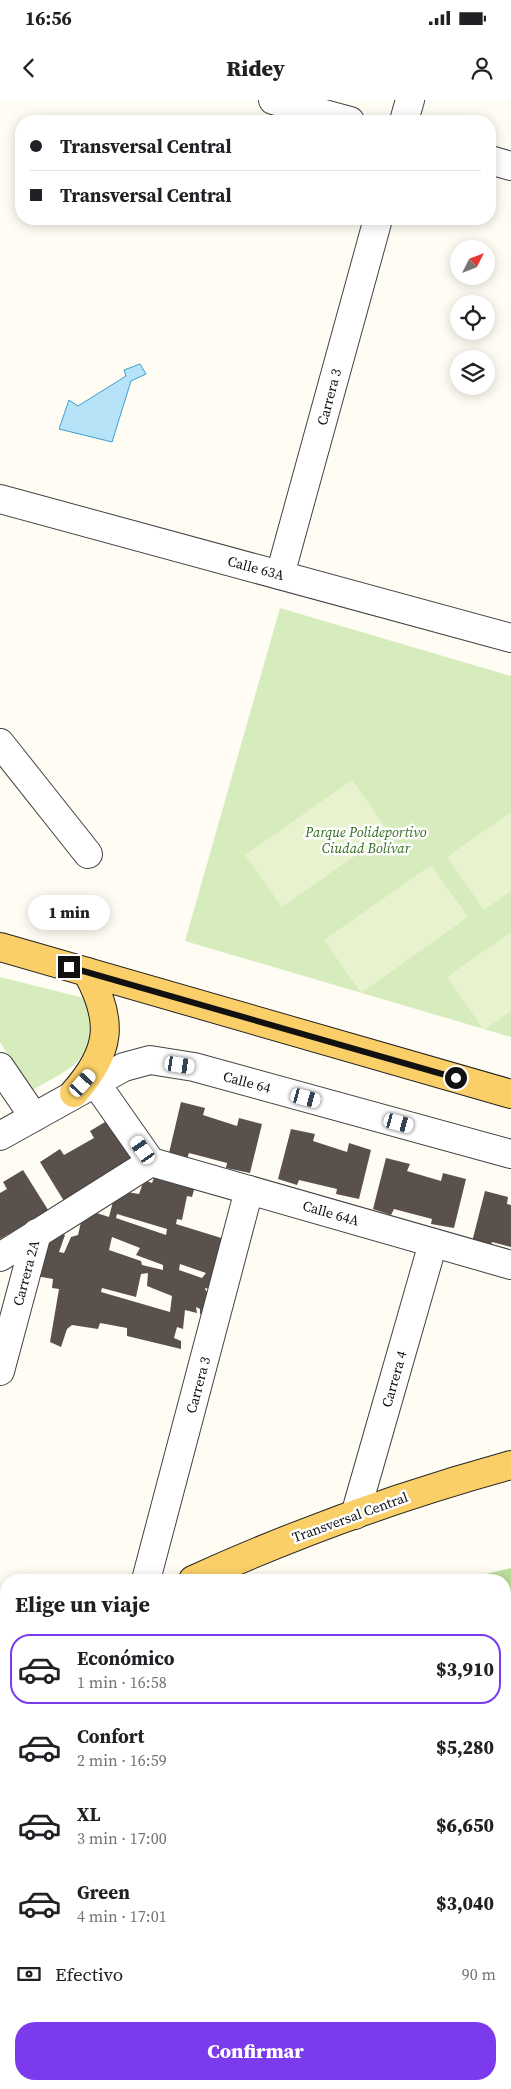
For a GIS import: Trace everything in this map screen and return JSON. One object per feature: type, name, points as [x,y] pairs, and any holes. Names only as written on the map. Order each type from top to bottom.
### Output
[{"type":"main road","points":[[0,947],[511,1094]]},
{"type":"main road","points":[[84,1088],[102,1048],[105,1022],[100,995],[87,972]]},
{"type":"main road","name":"Transversal Central","points":[[206,1574],[243,1557],[355,1515],[437,1486],[511,1466]]},
{"type":"street","points":[[272,100],[328,115]]},
{"type":"street","points":[[406,115],[410,100]]},
{"type":"street","points":[[496,162],[511,166]]},
{"type":"street","name":"Carrera 3","points":[[280,575],[376,225]]},
{"type":"street","name":"Calle 63A","points":[[0,499],[511,638]]},
{"type":"street","points":[[0,743],[88,854]]},
{"type":"street","name":"Calle 64","points":[[0,1136],[124,1067],[150,1060],[194,1067],[511,1154]]},
{"type":"street","points":[[0,1067],[34,1117]]},
{"type":"street","points":[[0,1256],[151,1162],[84,1088]]},
{"type":"street","name":"Calle 64A","points":[[151,1162],[511,1265]]},
{"type":"street","name":"Carrera 3","points":[[148,1574],[249,1190]]},
{"type":"street","name":"Carrera 2A","points":[[0,1370],[37,1233]]},
{"type":"street","name":"Carrera 4","points":[[355,1515],[433,1243]]},
{"type":"green space","name":"Parque Polideportivo Ciudad Bolívar","points":[[280,608],[511,676],[511,1037],[185,941]]},
{"type":"green space","points":[[352,780],[389,832],[282,907],[245,855]]},
{"type":"green space","points":[[511,812],[511,891],[484,910],[447,857]]},
{"type":"green space","points":[[431,865],[468,917],[361,993],[324,940]]},
{"type":"green space","points":[[511,932],[511,1011],[484,1030],[447,977]]},
{"type":"green space","points":[[0,977],[88,999],[92,1010],[93,1028],[86,1051],[71,1067],[31,1091],[0,1042]]},
{"type":"green space","points":[[511,1568],[511,1574],[486,1574]]},
{"type":"water","points":[[140,364],[146,374],[131,381],[112,442],[59,429],[69,400],[78,406],[126,376],[124,370]]},
{"type":"building","points":[[181,1102],[205,1108],[203,1115],[237,1126],[239,1118],[262,1124],[250,1173],[226,1168],[227,1163],[189,1153],[187,1159],[169,1153]]},
{"type":"building","points":[[110,1119],[137,1162],[67,1206],[40,1162],[60,1149],[64,1155],[94,1138],[90,1131]]},
{"type":"building","points":[[291,1129],[315,1134],[313,1141],[347,1152],[349,1143],[371,1150],[359,1199],[336,1194],[337,1189],[299,1180],[297,1185],[278,1179]]},
{"type":"building","points":[[386,1158],[410,1164],[407,1171],[441,1181],[443,1173],[466,1179],[454,1228],[431,1224],[432,1219],[394,1209],[391,1215],[373,1209]]},
{"type":"building","points":[[23,1170],[50,1213],[31,1226],[29,1222],[0,1239],[0,1193],[7,1189],[3,1182]]},
{"type":"building","points":[[156,1172],[196,1183],[192,1197],[187,1196],[182,1220],[177,1219],[176,1224],[231,1241],[210,1289],[205,1288],[206,1291],[214,1293],[209,1316],[200,1314],[200,1309],[196,1307],[197,1313],[185,1310],[183,1329],[177,1327],[174,1338],[181,1341],[181,1349],[127,1336],[127,1328],[100,1323],[98,1329],[72,1325],[67,1329],[61,1347],[50,1342],[59,1289],[52,1288],[53,1279],[36,1276],[50,1229],[65,1235],[59,1252],[64,1253],[71,1237],[78,1235],[84,1209],[109,1217],[116,1190],[139,1194],[144,1180],[152,1183]],"holes":[[[117,1214],[167,1229],[166,1235],[116,1218]],[[112,1237],[140,1248],[136,1255],[163,1265],[163,1270],[142,1265],[141,1261],[109,1250]],[[180,1264],[206,1273],[202,1278],[179,1270]],[[148,1273],[147,1286],[172,1296],[170,1312],[101,1292],[102,1288],[136,1297],[141,1274]]]},
{"type":"building","points":[[485,1191],[508,1197],[507,1204],[511,1205],[511,1247],[492,1242],[490,1248],[472,1242]]},
{"type":"route","points":[[69,967],[456,1078]]}]
